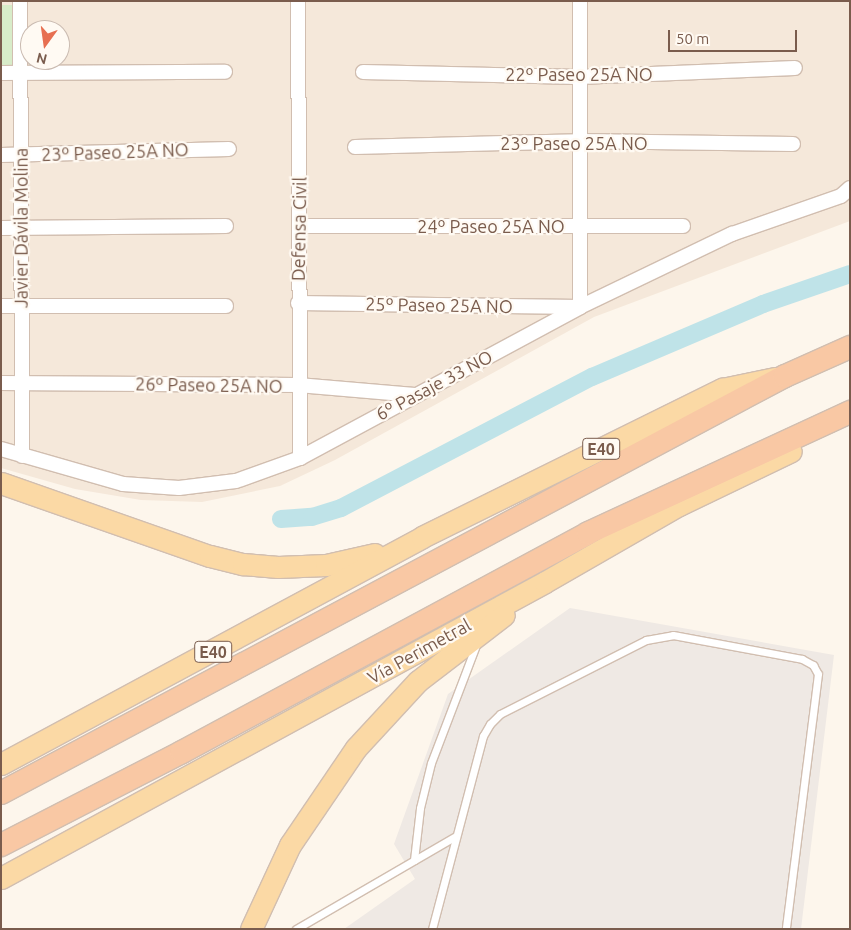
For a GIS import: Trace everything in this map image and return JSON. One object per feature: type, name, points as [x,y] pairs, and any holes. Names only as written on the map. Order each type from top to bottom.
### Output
[{"type":"highway","name":"E40","points":[[785,376],[850,346]]},
{"type":"highway","points":[[1,793],[785,376]]},
{"type":"highway","name":"Vía Perimetral","points":[[1,845],[182,752],[588,533],[841,416]]},
{"type":"main road","name":"E40","points":[[1,764],[422,537],[722,389],[785,376]]},
{"type":"main road","name":"Vía Perimetral","points":[[1,878],[545,582],[679,505],[801,446],[841,416]]},
{"type":"main road","points":[[1,483],[210,556],[243,564],[278,567],[326,566],[359,559],[422,537]]},
{"type":"main road","points":[[251,929],[290,845],[356,748],[418,681],[545,582]]},
{"type":"street","name":"Javier Dávila Molina","points":[[20,1],[22,456]]},
{"type":"street","name":"Defensa Civil","points":[[298,1],[300,226],[298,386],[300,458]]},
{"type":"street","points":[[580,1],[579,142],[582,226],[580,307]]},
{"type":"street","name":"22º Paseo 25A NO","points":[[363,72],[579,77],[795,68]]},
{"type":"street","points":[[1,73],[225,72]]},
{"type":"street","name":"23º Paseo 25A NO","points":[[355,147],[579,142],[793,144]]},
{"type":"street","name":"23º Paseo 25A NO","points":[[1,155],[229,148]]},
{"type":"street","name":"6º Pasaje 33 NO","points":[[1,449],[123,484],[180,488],[236,482],[300,458],[580,307],[732,234],[841,196],[850,188]]},
{"type":"street","points":[[1,228],[226,226]]},
{"type":"street","name":"24º Paseo 25A NO","points":[[300,226],[683,226]]},
{"type":"street","name":"25º Paseo 25A NO","points":[[298,303],[580,307]]},
{"type":"street","points":[[1,306],[226,306]]},
{"type":"street","name":"26º Paseo 25A NO","points":[[1,383],[298,386],[416,395]]},
{"type":"lane","points":[[414,860],[420,808],[431,763],[479,635]]},
{"type":"lane","points":[[432,929],[454,837],[483,736],[500,714],[660,636],[673,635],[802,659],[813,665],[818,674],[818,690],[786,929]]},
{"type":"lane","points":[[296,929],[454,837]]},
{"type":"shaded area","points":[[1,1],[850,1],[850,221],[594,317],[335,460],[280,486],[202,502],[141,500],[75,489],[1,468]]},
{"type":"shaded area","points":[[570,608],[834,655],[801,929],[344,929],[415,879],[394,844],[448,694]]},
{"type":"green space","points":[[1,5],[17,5],[17,66],[1,66]]},
{"type":"waterway","points":[[281,519],[312,517],[341,508],[592,377],[763,304],[850,274]]}]
